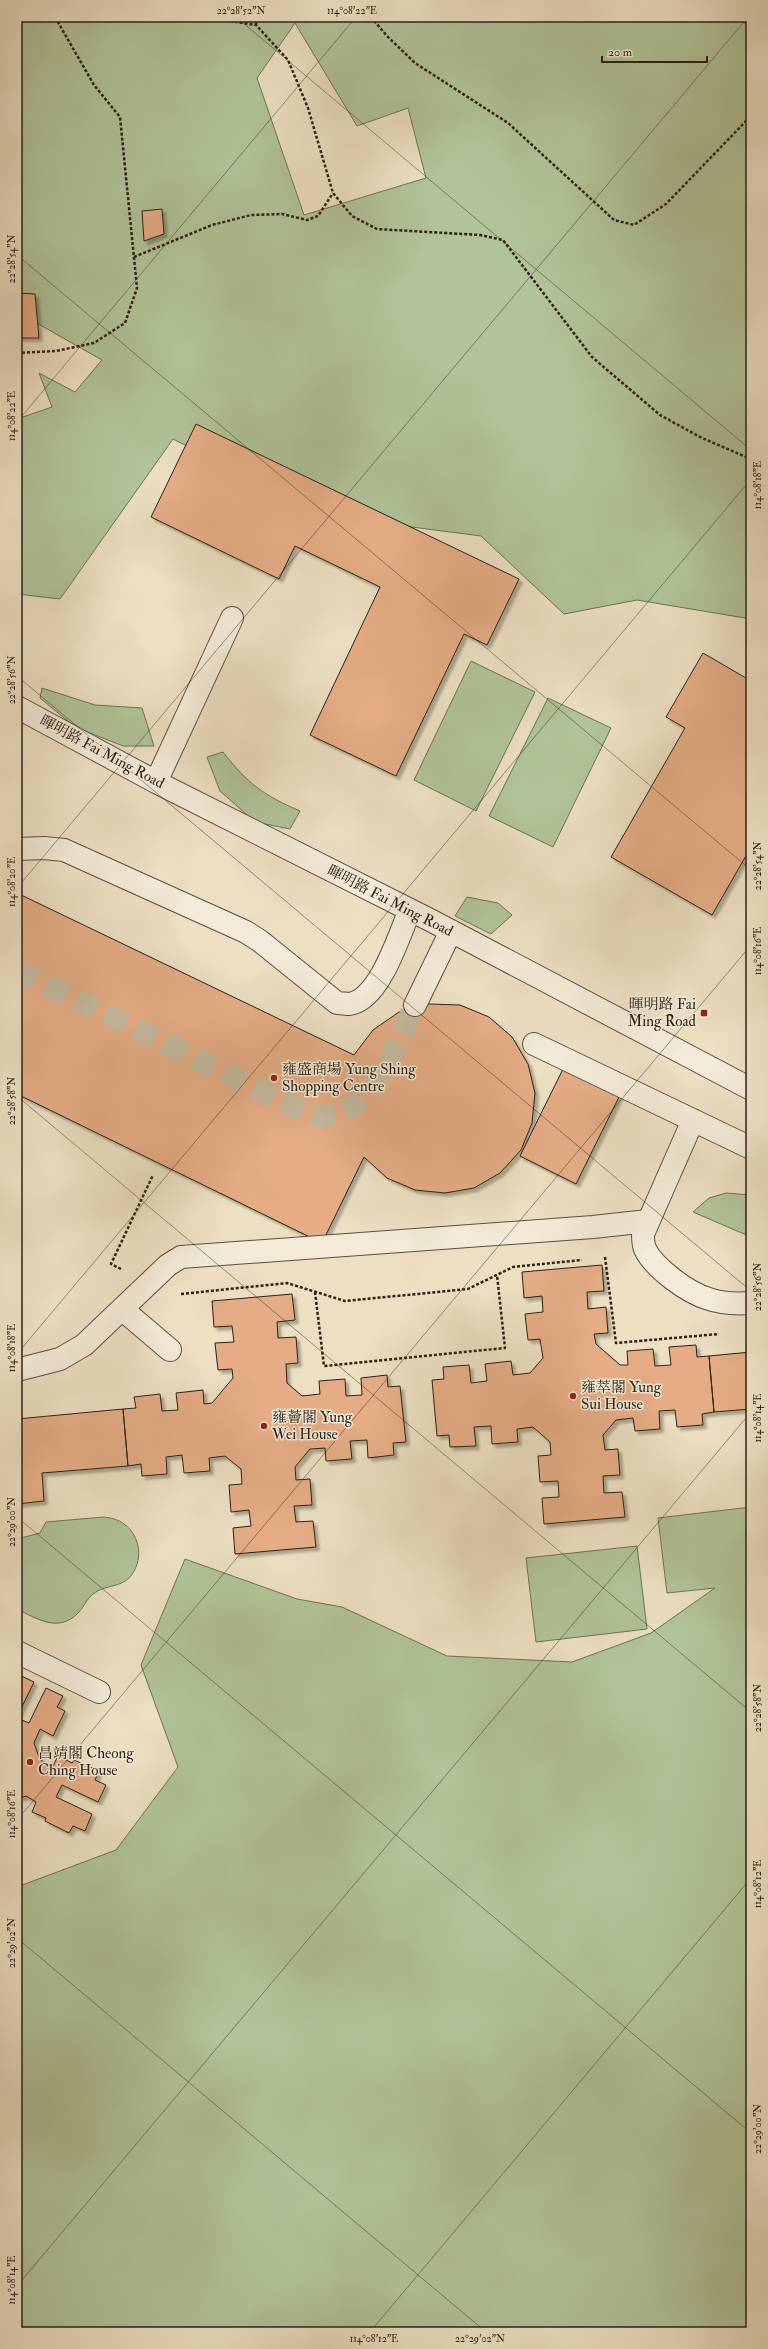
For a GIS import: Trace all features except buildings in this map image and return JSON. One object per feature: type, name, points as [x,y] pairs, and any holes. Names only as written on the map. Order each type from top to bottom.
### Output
[{"type":"street","points":[[156,782],[232,618]]},
{"type":"street","name":"暉明路 Fai Ming Road","points":[[21,710],[156,782],[451,931],[751,1089]]},
{"type":"street","points":[[17,849],[44,848],[64,850],[246,932],[260,941],[337,1003],[350,1004],[363,998],[374,987],[410,910]]},
{"type":"street","points":[[415,1004],[451,931]]},
{"type":"street","points":[[534,1044],[751,1148]]},
{"type":"street","points":[[693,1120],[648,1221],[643,1234],[644,1247],[650,1258],[684,1288],[708,1299],[734,1304],[751,1302]]},
{"type":"street","points":[[17,1370],[60,1359],[84,1346],[168,1265],[181,1257],[592,1227],[648,1221]]},
{"type":"street","points":[[123,1310],[170,1350]]},
{"type":"street","points":[[17,1652],[99,1692]]},
{"type":"path","points":[[17,353],[56,351],[94,343],[125,323],[137,288],[120,117],[94,85],[55,17]]},
{"type":"path","points":[[205,17],[256,25],[288,60],[308,108],[333,193],[352,216],[377,229],[480,235],[503,240],[592,357],[660,415],[702,438],[751,459]]},
{"type":"path","points":[[256,17],[256,25]]},
{"type":"path","points":[[371,17],[387,36],[415,63],[508,123],[614,220],[634,225],[666,204],[747,120]]},
{"type":"path","points":[[134,257],[212,225],[251,215],[282,214],[307,220],[318,216],[333,193]]},
{"type":"path","points":[[153,1175],[111,1264],[177,1294],[287,1283],[345,1301],[468,1289],[513,1267],[583,1260]]},
{"type":"path","points":[[599,1258],[607,1257],[616,1343],[727,1333]]},
{"type":"path","points":[[315,1292],[324,1366],[505,1348],[497,1275]]},
{"type":"green space","points":[[17,17],[751,17],[751,619],[637,600],[564,614],[481,536],[327,516],[173,439],[60,599],[17,594],[17,543],[20,542],[17,526],[17,419],[52,407],[39,373],[75,392],[102,360],[17,312]],"holes":[[[295,23],[357,126],[408,108],[426,178],[304,215],[257,78]]]},
{"type":"green space","points":[[471,661],[535,692],[476,811],[414,780]]},
{"type":"green space","points":[[42,688],[95,705],[142,708],[154,746],[123,746],[75,727],[40,698]]},
{"type":"green space","points":[[548,698],[611,728],[553,847],[489,816]]},
{"type":"green space","points":[[223,752],[240,772],[257,788],[276,800],[300,811],[290,829],[255,822],[220,791],[207,757]]},
{"type":"green space","points":[[467,897],[498,903],[512,915],[491,934],[455,916]]},
{"type":"green space","points":[[726,1193],[751,1195],[751,1237],[693,1212],[709,1198]]},
{"type":"green space","points":[[751,1507],[751,2332],[17,2332],[17,1887],[116,1850],[178,1767],[141,1665],[185,1559],[297,1599],[342,1607],[447,1656],[572,1662],[651,1633],[715,1588],[667,1593],[658,1518]]},
{"type":"green space","points":[[104,1517],[122,1522],[130,1529],[137,1542],[137,1564],[134,1572],[129,1578],[122,1583],[100,1590],[93,1594],[78,1613],[71,1619],[63,1622],[56,1623],[40,1620],[17,1609],[17,1539],[40,1533],[46,1522]]},
{"type":"green space","points":[[637,1546],[647,1629],[536,1642],[526,1558]]},
{"type":"tunnel","points":[[17,970],[314,1117],[339,1114],[353,1106],[365,1095],[376,1082],[394,1051],[415,1005]]},
{"type":"place","name":"暉明路 Fai Ming Road","points":[[704,1013]]},
{"type":"place","name":"雍盛商場 Yung Shing Shopping Centre","points":[[274,1078]]},
{"type":"place","name":"雍萃閣 Yung Sui House","points":[[573,1396]]},
{"type":"place","name":"雍薈閣 Yung Wei House","points":[[264,1426]]},
{"type":"place","name":"昌靖閣 Cheong Ching House","points":[[30,1762]]}]
